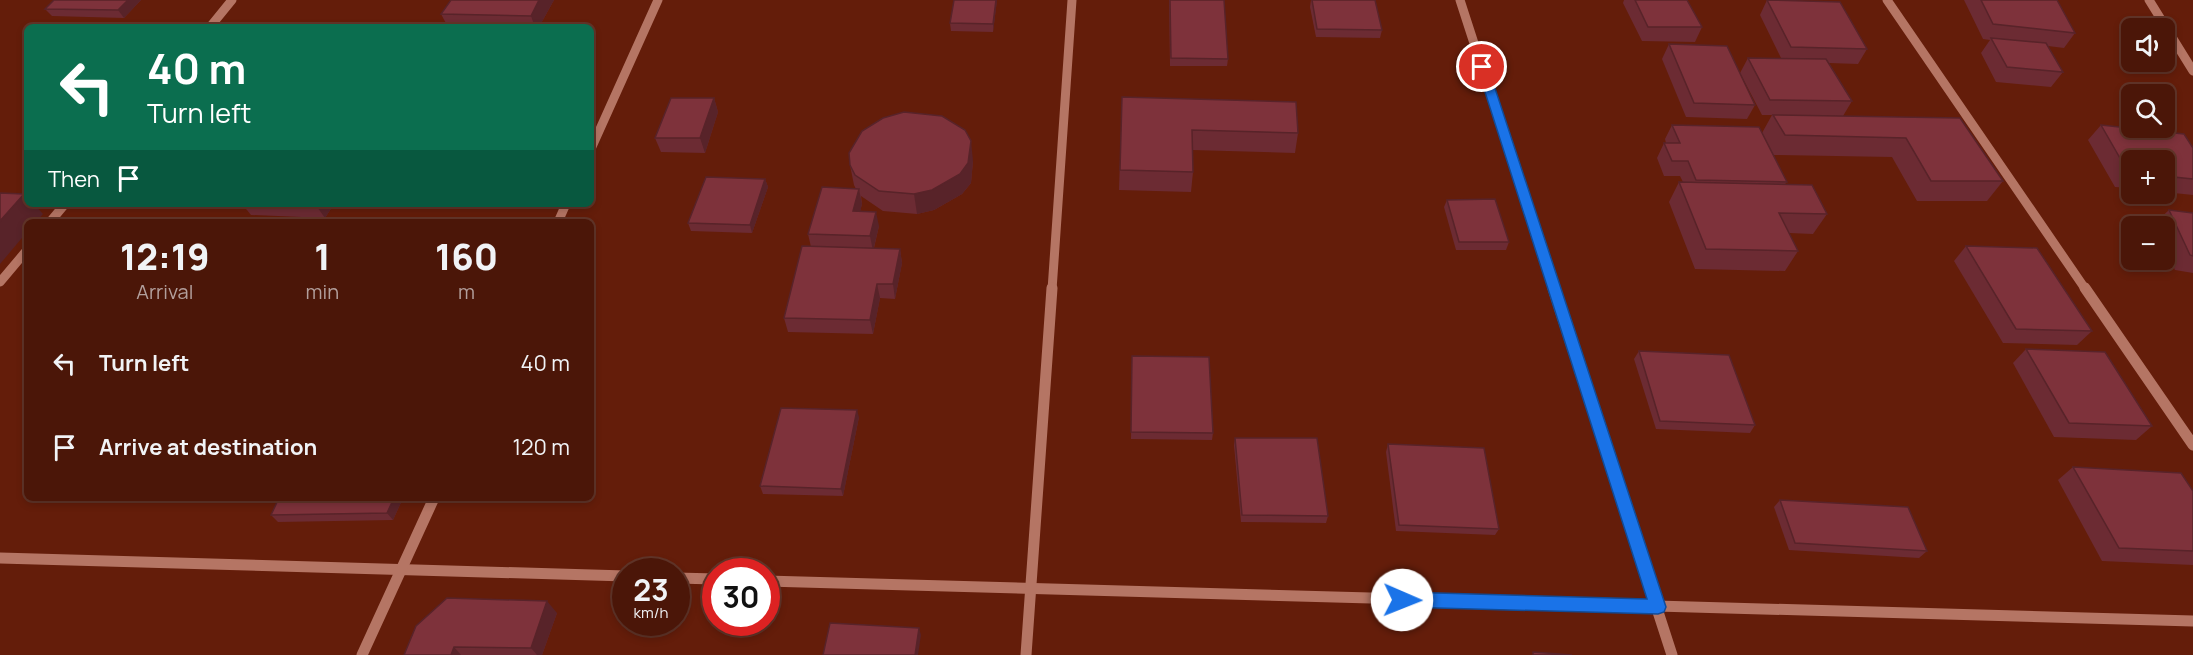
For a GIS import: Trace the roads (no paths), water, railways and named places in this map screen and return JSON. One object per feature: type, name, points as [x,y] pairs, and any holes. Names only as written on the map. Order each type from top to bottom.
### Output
[{"type":"street","points":[[212,24],[232,0]]},
{"type":"street","points":[[594,142],[658,0]]},
{"type":"street","points":[[1026,655],[1072,0]]},
{"type":"street","points":[[1460,0],[1672,655]]},
{"type":"street","points":[[1887,0],[2193,445]]},
{"type":"street","points":[[2149,0],[2193,71]]},
{"type":"street","points":[[52,219],[62,207]]},
{"type":"street","points":[[0,282],[24,254]]},
{"type":"street","points":[[362,655],[433,501]]},
{"type":"street","points":[[0,558],[612,576]]},
{"type":"street","points":[[780,581],[2193,621]]}]
